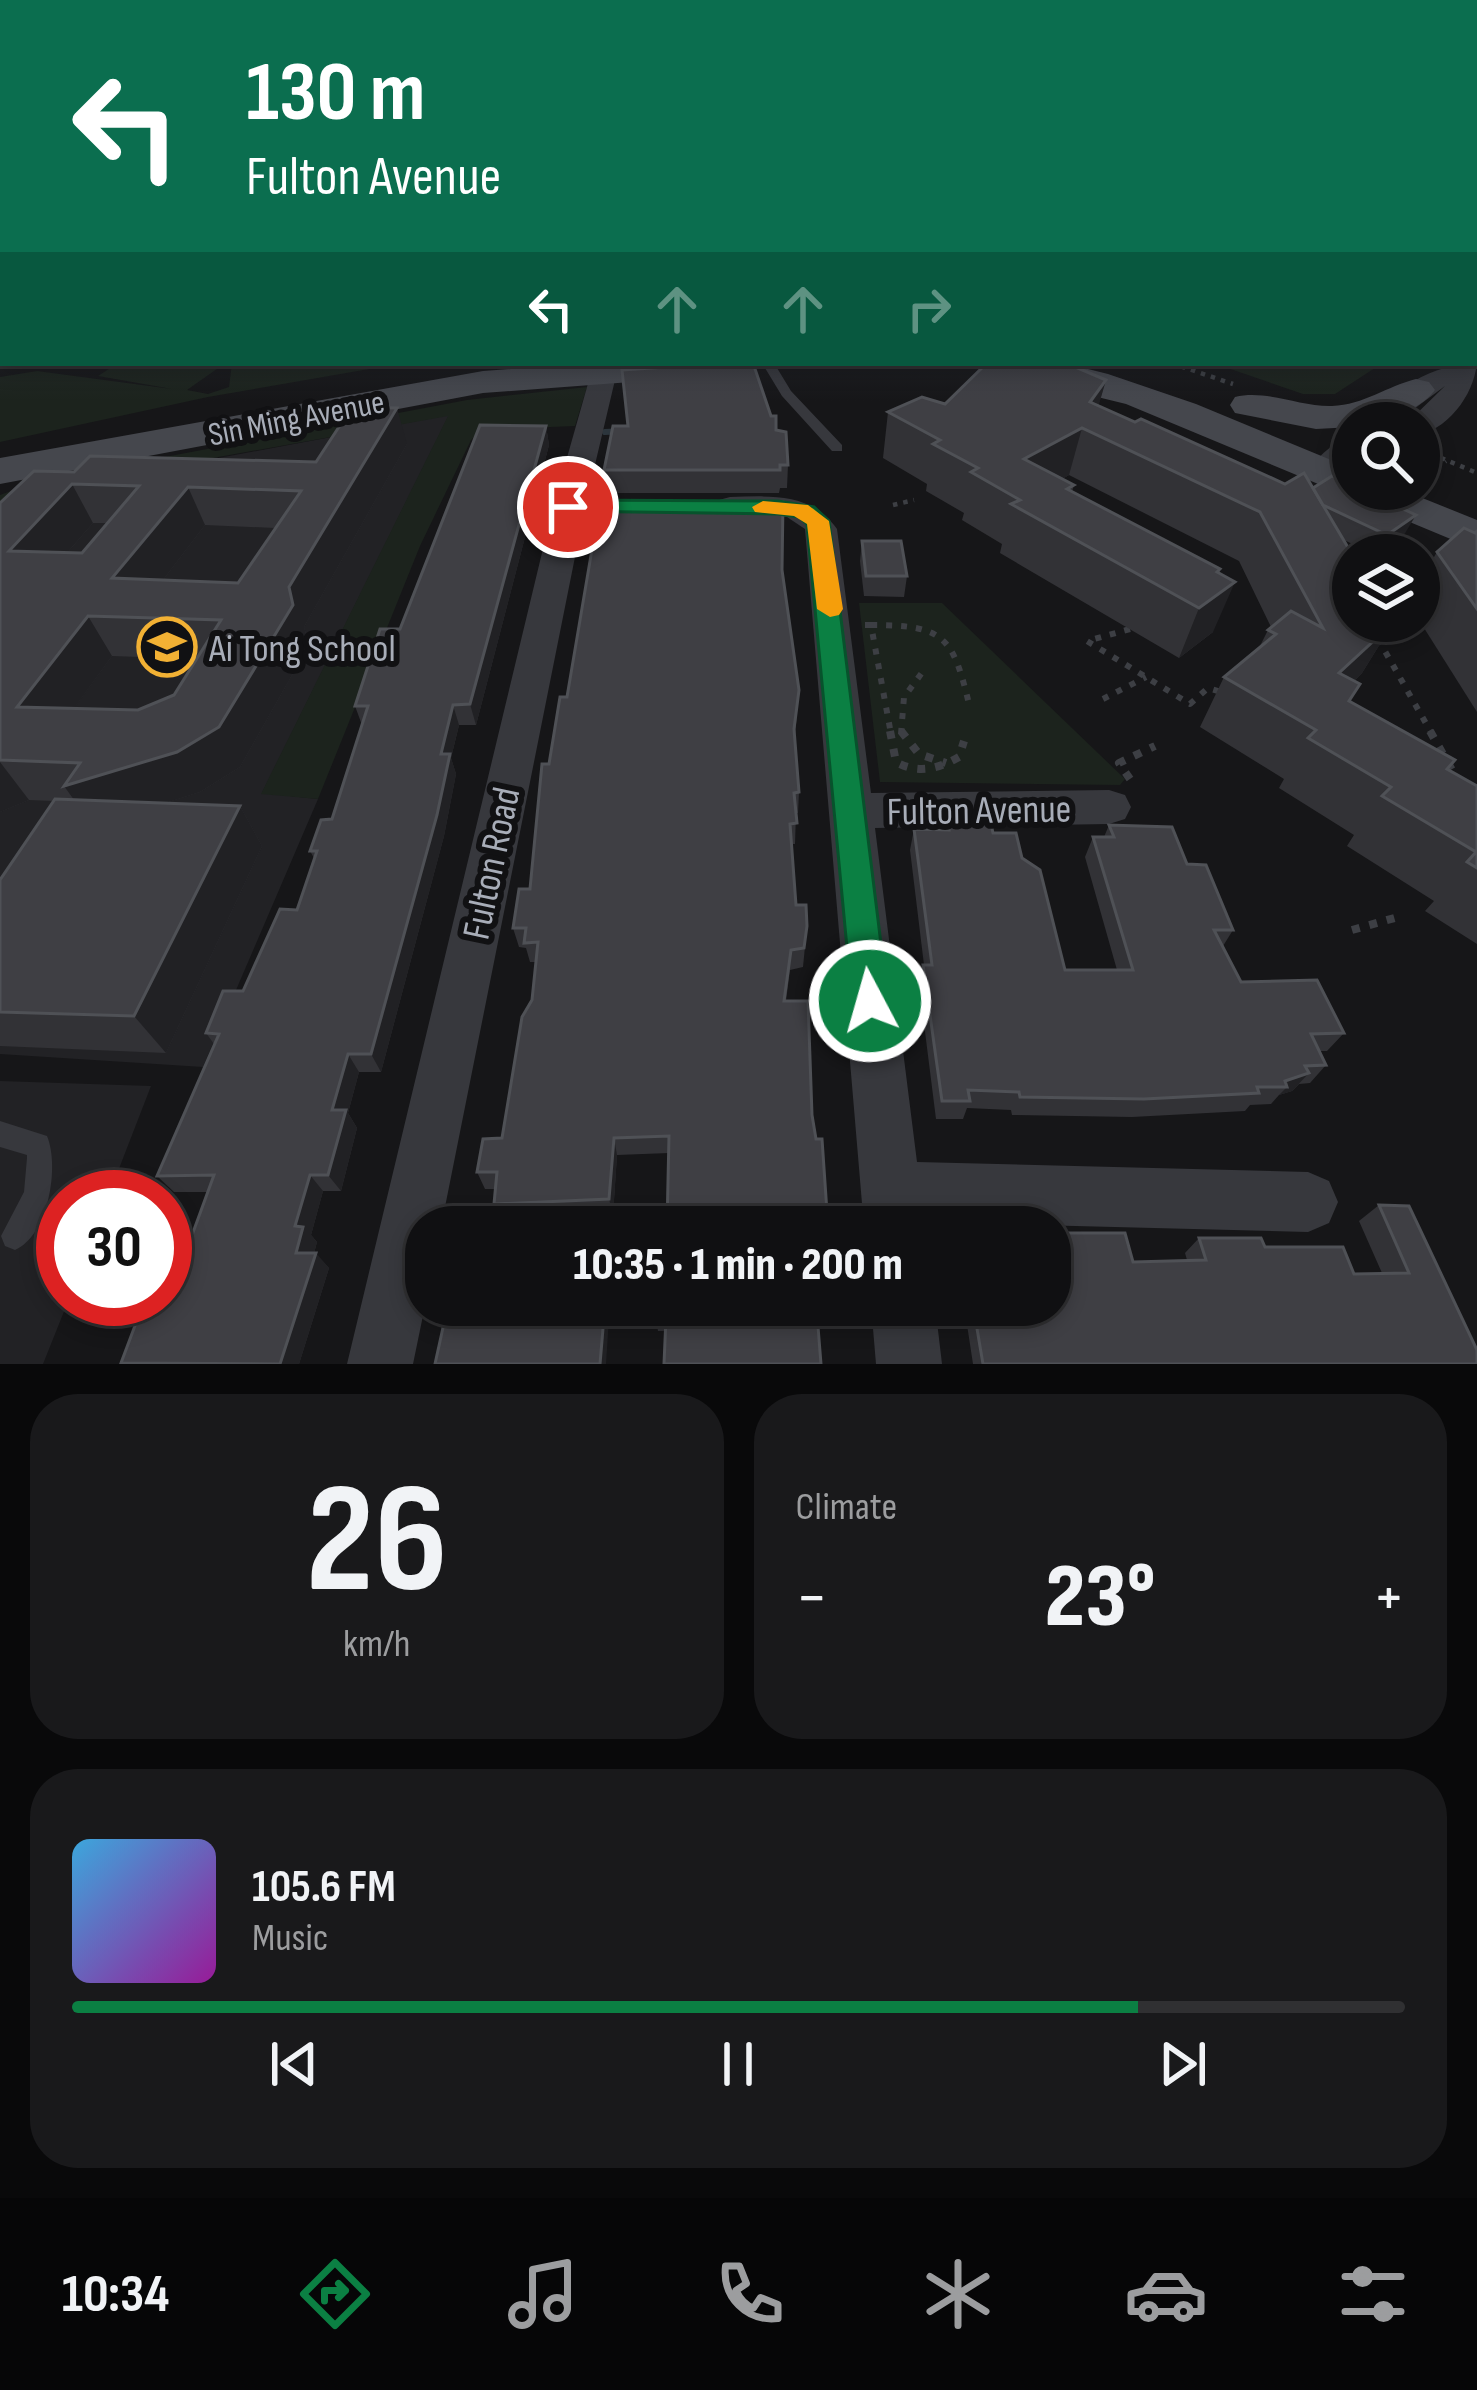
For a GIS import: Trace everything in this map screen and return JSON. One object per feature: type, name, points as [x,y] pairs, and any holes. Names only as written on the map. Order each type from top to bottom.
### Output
[{"type":"main road","name":"Sin Ming Avenue","points":[[13,464],[478,366]]},
{"type":"main road","name":"Sin Ming Avenue","points":[[13,464],[483,382],[602,366]]},
{"type":"main road","points":[[1024,366],[1061,372],[1332,458]]},
{"type":"main road","points":[[1132,366],[1249,406],[1332,419]]},
{"type":"main road","points":[[1249,406],[1332,453]]},
{"type":"main road","points":[[1440,458],[1477,505]]},
{"type":"main road","points":[[0,483],[13,464]]},
{"type":"main road","points":[[1432,510],[1477,536]]},
{"type":"street","name":"Fulton Road","points":[[380,1364],[592,507],[602,366]]},
{"type":"street","points":[[1440,415],[1475,366]]},
{"type":"street","name":"Fulton Avenue","points":[[685,507],[790,508],[818,521],[893,1206]]},
{"type":"street","name":"Fulton Avenue","points":[[849,811],[1109,807]]},
{"type":"street","name":"Fulton Avenue","points":[[1071,1206],[1308,1202]]},
{"type":"street","points":[[905,1326],[909,1364]]},
{"type":"lane","points":[[770,366],[786,393],[837,448]]},
{"type":"lane","points":[[0,1134],[38,1145],[45,1171],[39,1196],[15,1236]]},
{"type":"path","points":[[1440,449],[1477,473]]},
{"type":"path","points":[[893,506],[914,500]]},
{"type":"path","points":[[964,741],[959,757],[948,764],[925,770],[896,762],[866,625],[914,625],[945,635],[956,649],[970,708]]},
{"type":"path","points":[[1130,629],[1087,641],[1190,704],[1208,688],[1232,696],[1239,691]]},
{"type":"path","points":[[1380,642],[1462,788],[1446,786]]},
{"type":"path","points":[[924,670],[904,698],[901,734],[919,754],[948,764]]},
{"type":"path","points":[[1103,699],[1146,677]]},
{"type":"path","points":[[1119,763],[1155,746]]},
{"type":"path","points":[[1352,930],[1398,917]]},
{"type":"shaded area","points":[[113,366],[221,366],[187,390],[208,394],[229,387],[232,366],[387,366],[208,397],[0,442],[0,377],[37,371],[172,389],[98,376]]},
{"type":"shaded area","points":[[1222,366],[1378,366],[1335,394],[1303,394]]},
{"type":"shaded area","points":[[587,387],[575,426],[481,430],[471,440],[420,546],[318,799],[261,794],[448,416],[17,493],[0,507],[0,495],[38,481],[467,400]]},
{"type":"shaded area","name":"Ai Tong School","points":[[449,415],[262,793],[318,799],[203,1067],[0,1054],[0,499]]},
{"type":"shaded area","points":[[859,603],[942,603],[1125,779],[1120,785],[880,782]]},
{"type":"shaded area","points":[[0,1081],[151,1086],[118,1170],[36,1170],[36,1326],[58,1326],[43,1364],[0,1364]]},
{"type":"building","points":[[754,366],[771,416],[776,416],[776,430],[786,432],[788,465],[780,465],[780,470],[604,470],[613,426],[628,426],[622,370]]},
{"type":"building","points":[[984,366],[1073,366],[1106,380],[1090,402],[1135,422],[1141,419],[1285,484],[1304,473],[1340,534],[1332,534],[1332,642],[1372,642],[1339,673],[1360,684],[1349,701],[1455,760],[1447,769],[1477,786],[1477,868],[1467,862],[1476,852],[1382,796],[1391,787],[1308,738],[1316,730],[1224,677],[1276,634],[1268,630],[1291,611],[1323,628],[1260,512],[1082,428],[1024,459],[1074,485],[1067,489],[1220,569],[1217,572],[1235,582],[1199,608],[1011,504],[1020,500],[971,472],[978,468],[933,444],[940,440],[888,412],[922,397],[945,404]]},
{"type":"building","points":[[352,407],[397,408],[289,587],[293,605],[219,727],[177,752],[64,786],[80,763],[0,760],[0,503],[34,471],[74,472],[90,456],[316,462]],"holes":[[[72,484],[139,486],[82,553],[9,551]],[[188,487],[301,491],[238,583],[112,578]],[[88,616],[221,620],[174,695],[138,710],[17,707]]]},
{"type":"building","points":[[480,425],[546,426],[470,704],[453,705],[441,754],[450,754],[437,815],[371,1054],[348,1054],[332,1110],[346,1110],[328,1175],[310,1175],[295,1226],[303,1227],[296,1253],[316,1253],[280,1364],[121,1363],[135,1326],[192,1326],[192,1235],[214,1175],[160,1170],[219,1034],[206,1033],[223,991],[243,991],[280,909],[297,910],[317,851],[310,851],[321,820],[332,819],[368,706],[355,706],[380,629],[400,629]]},
{"type":"building","points":[[1332,476],[1332,509],[1323,505],[1313,488]]},
{"type":"building","points":[[600,502],[783,502],[782,570],[799,690],[794,729],[797,823],[790,824],[796,905],[806,905],[807,926],[804,948],[791,950],[784,1001],[808,1001],[812,1115],[816,1139],[822,1139],[827,1206],[667,1206],[669,1136],[614,1138],[609,1199],[494,1204],[497,1172],[477,1172],[483,1139],[502,1138],[522,1017],[532,1000],[538,942],[524,943],[526,928],[513,928],[519,889],[530,889],[542,764],[549,764],[560,697],[567,697]]},
{"type":"building","points":[[1334,510],[1405,510],[1416,515],[1385,534]]},
{"type":"building","points":[[1464,528],[1477,531],[1477,609],[1440,556],[1440,549]]},
{"type":"building","points":[[862,541],[901,541],[907,576],[866,576]]},
{"type":"building","points":[[55,799],[240,806],[134,1016],[0,1012],[0,880]]},
{"type":"building","points":[[948,823],[991,824],[993,833],[1016,833],[1022,858],[1040,870],[1065,970],[1133,970],[1093,837],[1114,837],[1109,825],[1172,827],[1187,864],[1206,865],[1233,930],[1214,930],[1241,982],[1317,980],[1344,1033],[1311,1034],[1326,1065],[1305,1066],[1309,1073],[1285,1081],[1287,1087],[1257,1087],[1259,1093],[1144,1099],[1020,1097],[1019,1092],[968,1090],[970,1101],[942,1101],[923,965],[932,965],[914,829],[949,830]]},
{"type":"building","points":[[1379,1205],[1409,1206],[1477,1350],[1477,1364],[983,1364],[977,1326],[1071,1326],[1071,1233],[1125,1233],[1133,1262],[1206,1260],[1199,1238],[1261,1238],[1265,1247],[1343,1247],[1354,1274],[1409,1273]]},
{"type":"building","points":[[443,1326],[603,1326],[600,1364],[435,1364]]},
{"type":"building","points":[[666,1326],[818,1326],[821,1364],[664,1364]]},
{"type":"waterway","points":[[605,432],[624,431]]},
{"type":"slow traffic","points":[[763,507],[800,510],[818,521],[830,609]]},
{"type":"place","name":"Ai Tong School","points":[[167,647]]},
{"type":"route","points":[[568,507],[778,507],[806,512],[818,521],[870,1001]]}]
